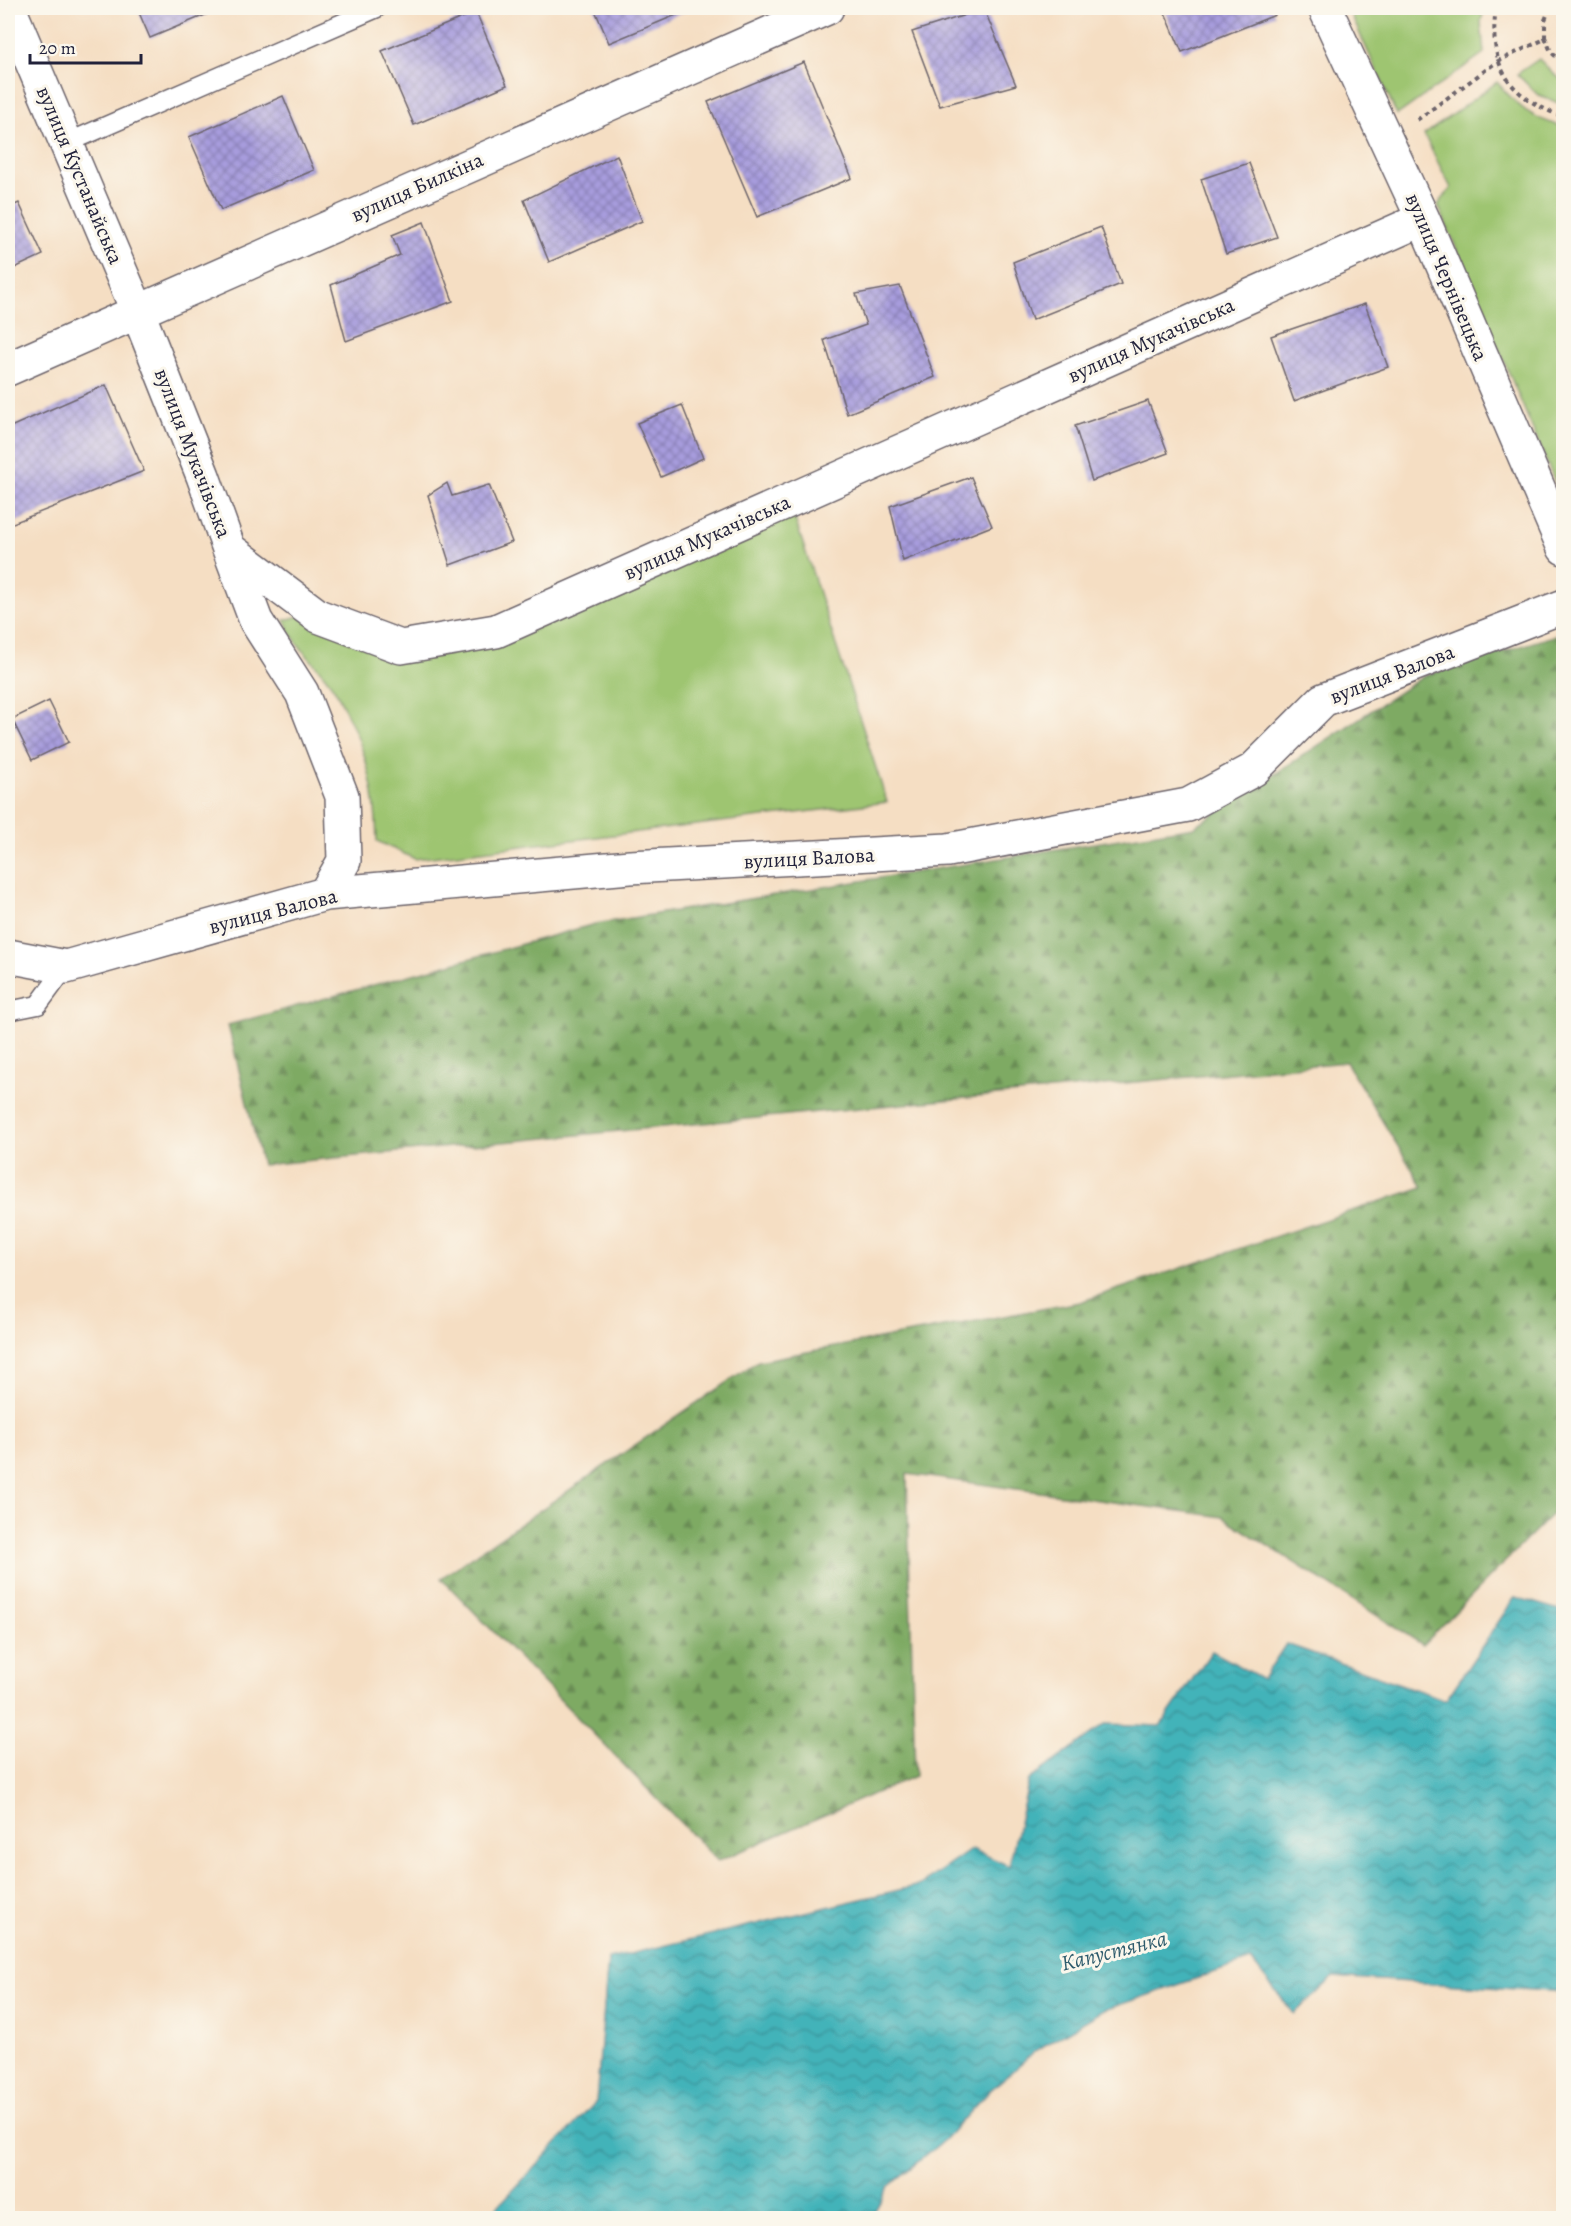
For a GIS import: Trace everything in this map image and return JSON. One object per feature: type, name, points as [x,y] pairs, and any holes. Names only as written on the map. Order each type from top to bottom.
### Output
[{"type":"street","name":"вулиця Кустанайська","points":[[9,8],[137,310]]},
{"type":"street","name":"вулиця Билкіна","points":[[8,369],[137,310],[827,8]]},
{"type":"street","name":"вулиця Чернівецька","points":[[1325,8],[1423,219],[1563,548]]},
{"type":"street","name":"вулиця Мукачівська","points":[[137,310],[203,476],[229,549],[318,616],[401,647],[496,632],[1423,219]]},
{"type":"street","points":[[229,549],[256,621],[302,693],[342,796],[344,861],[325,894]]},
{"type":"street","name":"вулиця Валова","points":[[8,956],[66,967],[325,894],[630,867],[948,850],[1188,805],[1253,770],[1323,700],[1563,606]]},
{"type":"lane","points":[[67,143],[377,8]]},
{"type":"lane","points":[[8,1011],[38,1005],[66,967]]},
{"type":"path","points":[[1496,8],[1493,33],[1498,61],[1518,91],[1540,108],[1563,117]]},
{"type":"path","points":[[1542,8],[1549,9],[1545,20],[1545,39],[1551,52],[1563,64]]},
{"type":"path","points":[[1387,142],[1498,61],[1545,39]]},
{"type":"green space","points":[[1348,8],[1484,8],[1481,22],[1484,53],[1397,115]]},
{"type":"green space","points":[[1539,59],[1557,77],[1563,79],[1563,105],[1537,94],[1517,74]]},
{"type":"green space","points":[[1497,82],[1526,111],[1542,120],[1563,127],[1563,501],[1438,205],[1451,188],[1424,135]]},
{"type":"green space","points":[[794,516],[887,802],[415,859],[377,841],[373,791],[354,728],[335,690],[300,647],[285,620],[299,616],[399,661]]},
{"type":"green space","points":[[1563,633],[1563,1503],[1423,1645],[1223,1517],[907,1474],[915,1776],[718,1861],[441,1578],[758,1361],[1080,1302],[1423,1187],[1346,1062],[262,1165],[228,1025],[595,924],[1194,827],[1424,676]]},
{"type":"water","name":"Капустянка","points":[[1515,1597],[1563,1611],[1563,1992],[1334,1977],[1294,2014],[1251,1960],[1104,2010],[1036,2050],[986,2094],[944,2140],[888,2187],[871,2218],[487,2218],[596,2102],[608,1959],[920,1885],[972,1849],[1009,1866],[1029,1780],[1105,1724],[1160,1726],[1212,1651],[1263,1679],[1286,1644],[1446,1700]]},
{"type":"building","points":[[137,8],[222,8],[150,38]]},
{"type":"building","points":[[594,8],[693,8],[609,43]]},
{"type":"building","points":[[1163,8],[1272,8],[1275,15],[1182,52]]},
{"type":"building","points":[[984,9],[1016,85],[940,106],[912,32]]},
{"type":"building","points":[[476,12],[507,85],[414,125],[382,51]]},
{"type":"building","points":[[804,62],[852,178],[757,217],[708,102]]},
{"type":"building","points":[[283,96],[314,170],[221,210],[189,137]]},
{"type":"building","points":[[617,155],[642,221],[549,262],[524,200]]},
{"type":"building","points":[[1249,163],[1277,237],[1226,254],[1201,179]]},
{"type":"building","points":[[19,203],[43,255],[8,271],[8,208]]},
{"type":"building","points":[[424,222],[453,301],[346,341],[331,285],[400,255],[392,235]]},
{"type":"building","points":[[1101,227],[1121,284],[1032,320],[1013,262]]},
{"type":"building","points":[[900,286],[935,377],[847,414],[824,340],[866,325],[856,294]]},
{"type":"building","points":[[1365,304],[1388,367],[1294,401],[1271,336]]},
{"type":"building","points":[[106,385],[144,471],[8,525],[8,428]]},
{"type":"building","points":[[1148,401],[1168,453],[1092,481],[1075,426]]},
{"type":"building","points":[[682,405],[703,458],[661,477],[637,423]]},
{"type":"building","points":[[971,477],[992,526],[903,561],[890,506]]},
{"type":"building","points":[[447,483],[452,496],[489,485],[512,542],[450,565],[428,495]]},
{"type":"building","points":[[49,701],[69,742],[32,760],[12,719]]}]
